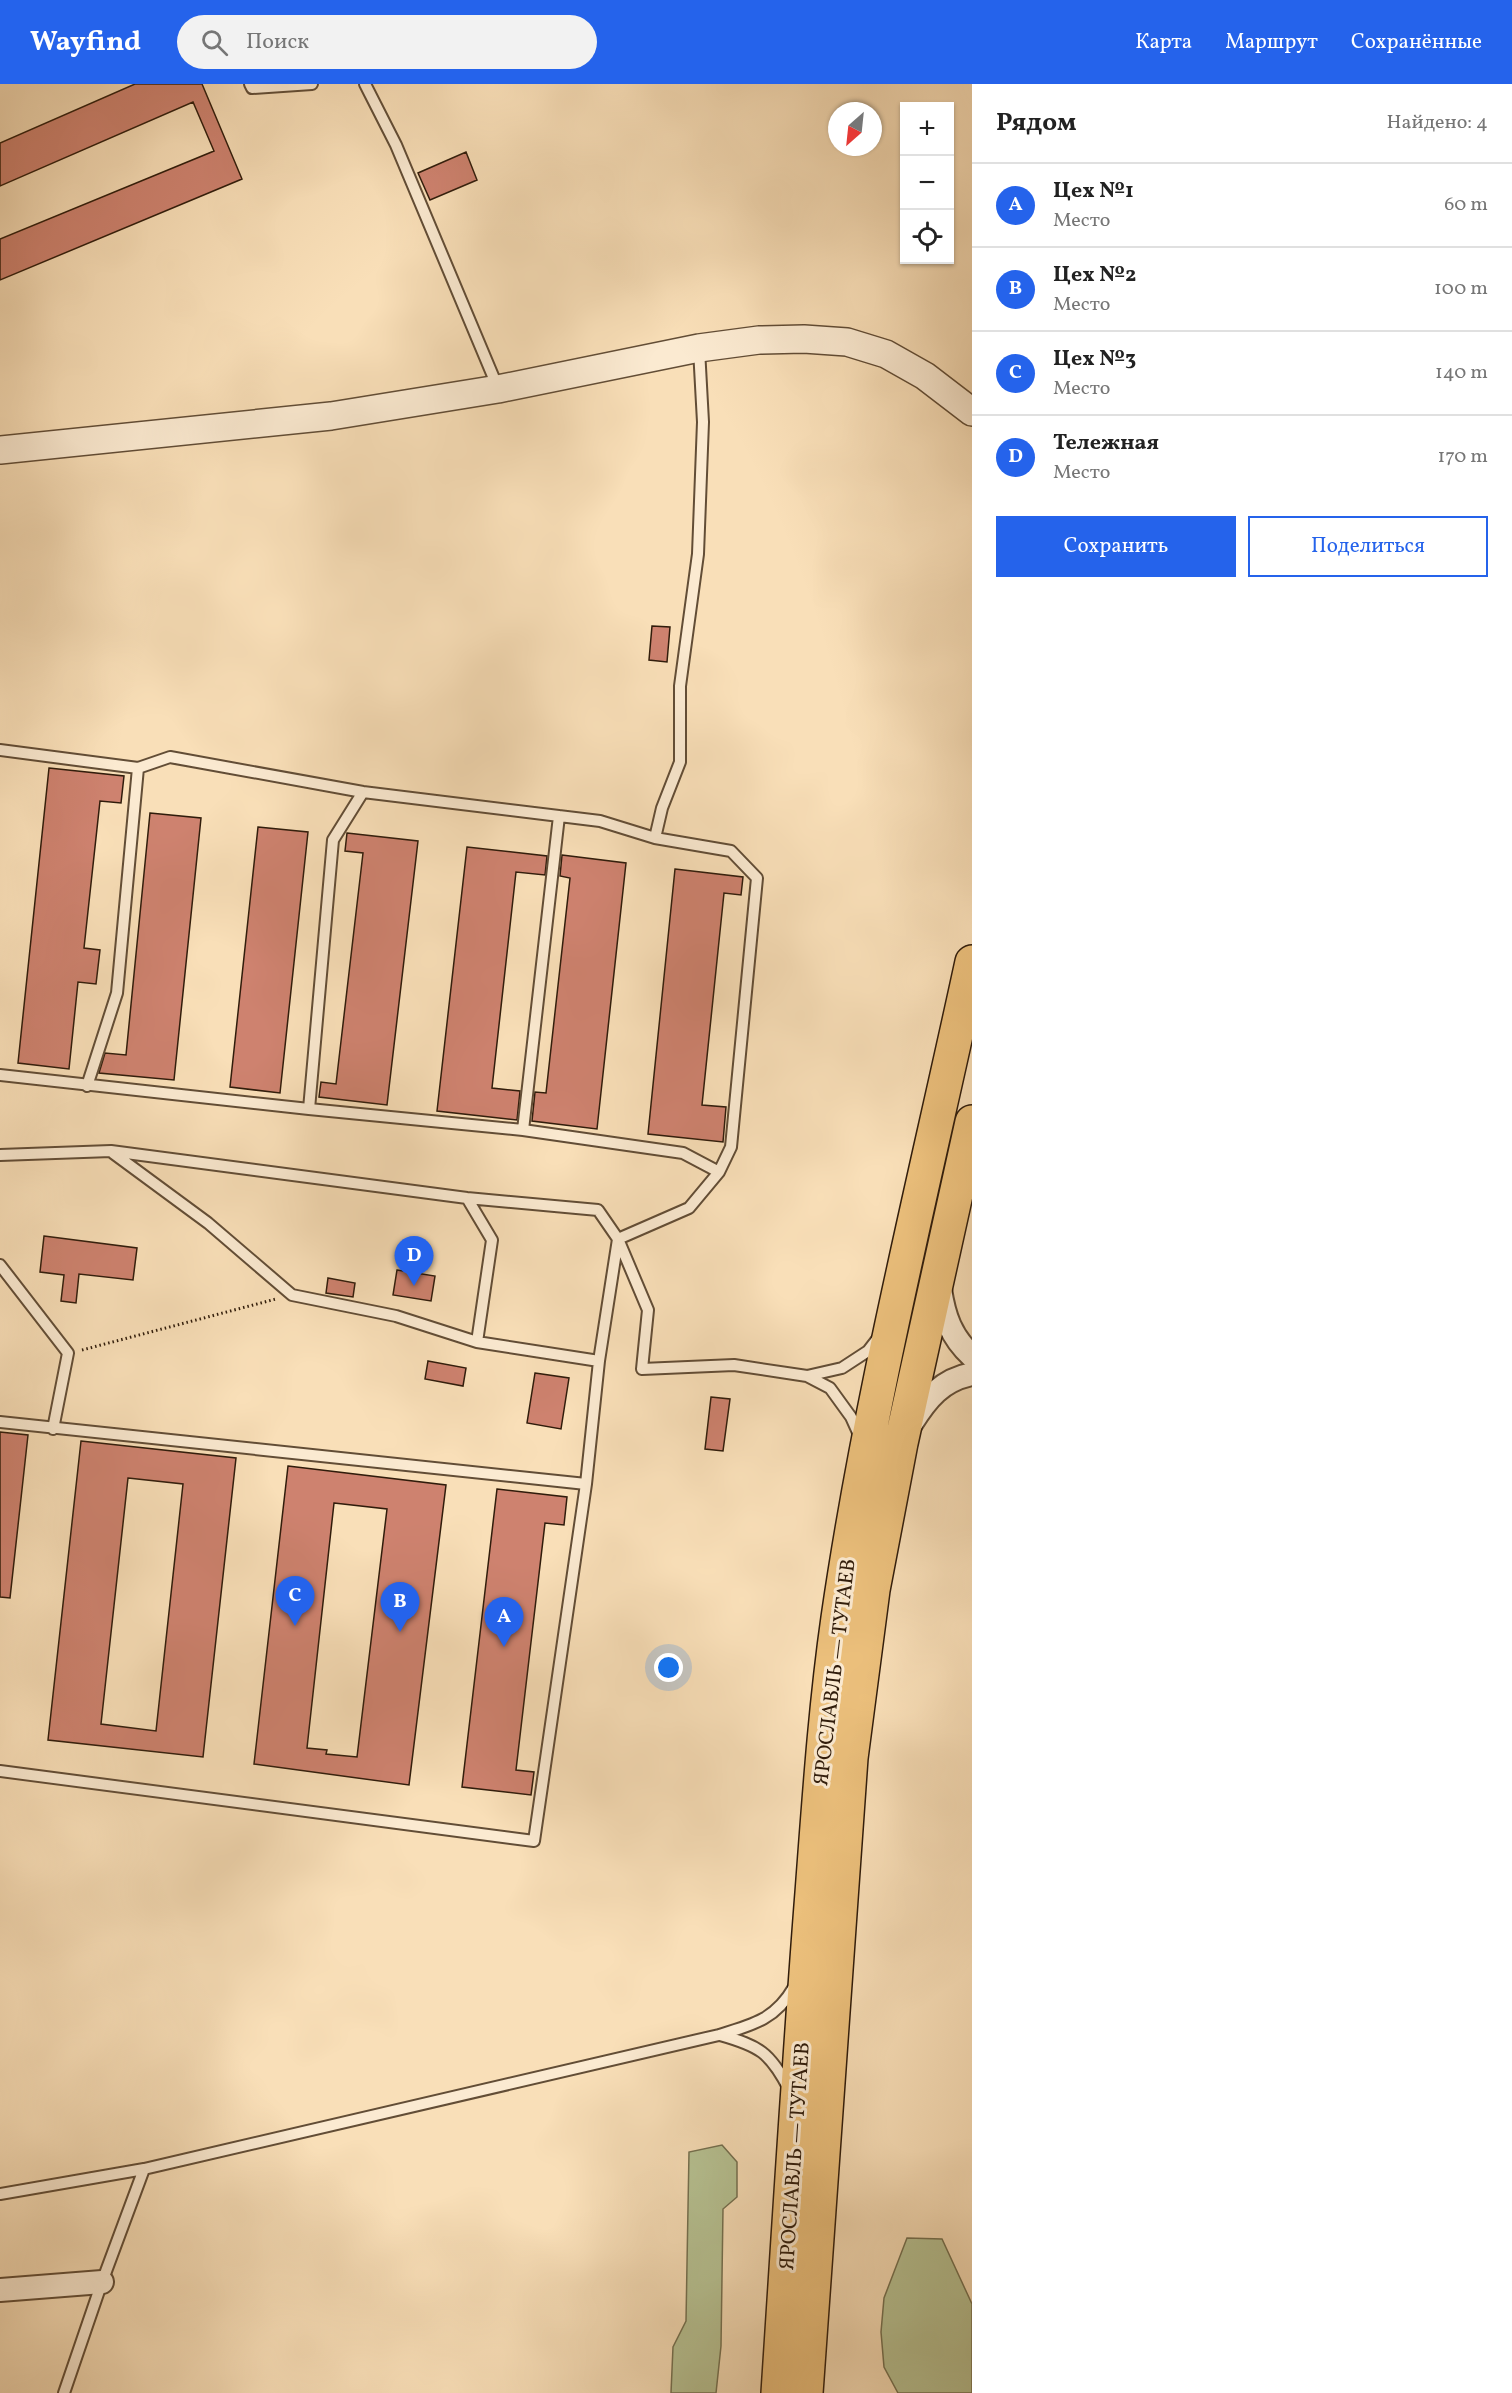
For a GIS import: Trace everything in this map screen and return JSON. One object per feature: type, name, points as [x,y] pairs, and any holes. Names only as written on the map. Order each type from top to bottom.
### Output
[{"type":"main road","name":"ЯРОСЛАВЛЬ — ТУТАЕВ","points":[[778,2393],[822,1757],[838,1620],[861,1477],[893,1318],[972,962]]},
{"type":"main road","name":"ЯРОСЛАВЛЬ — ТУТАЕВ","points":[[806,2393],[851,1758],[873,1590],[901,1443],[972,1122]]},
{"type":"street","points":[[0,450],[331,416],[498,389],[699,348],[759,340],[804,339],[847,342],[886,354],[925,375],[972,412]]},
{"type":"street","points":[[938,1276],[944,1314],[953,1334],[972,1356]]},
{"type":"street","points":[[901,1443],[923,1405],[938,1388],[958,1377],[972,1374]]},
{"type":"street","points":[[0,2290],[102,2282]]},
{"type":"lane","points":[[250,84],[252,88],[312,84]]},
{"type":"lane","points":[[365,84],[396,145],[498,389]]},
{"type":"lane","points":[[655,838],[662,808],[680,762],[680,686],[698,554],[703,422],[699,348]]},
{"type":"lane","points":[[0,750],[138,768],[170,757],[363,792],[600,821],[655,838],[730,851],[757,878],[731,1147],[719,1172],[689,1208],[618,1239]]},
{"type":"lane","points":[[87,1086],[117,993],[138,768]]},
{"type":"lane","points":[[309,1109],[333,840],[363,792]]},
{"type":"lane","points":[[523,1130],[559,816]]},
{"type":"lane","points":[[0,1075],[87,1086],[523,1130],[683,1153],[719,1172]]},
{"type":"lane","points":[[0,1155],[111,1151],[467,1198],[598,1210],[618,1239],[648,1310],[642,1369],[734,1365],[807,1376],[830,1388],[851,1417],[862,1444],[861,1477]]},
{"type":"lane","points":[[111,1151],[208,1223],[292,1295],[396,1316],[477,1342],[599,1361]]},
{"type":"lane","points":[[467,1198],[492,1240],[477,1342]]},
{"type":"lane","points":[[0,1771],[534,1841],[586,1484],[599,1361],[618,1239]]},
{"type":"lane","points":[[0,1265],[68,1353],[54,1429]]},
{"type":"lane","points":[[807,1376],[842,1368],[868,1351],[893,1318]]},
{"type":"lane","points":[[0,1422],[586,1484]]},
{"type":"lane","points":[[0,2194],[144,2169],[719,2035],[754,2024],[774,2013],[788,1996],[799,1977],[807,1952]]},
{"type":"lane","points":[[719,2035],[748,2043],[768,2057],[790,2092],[796,2118]]},
{"type":"lane","points":[[64,2393],[144,2169]]},
{"type":"path","points":[[68,1353],[292,1295]]},
{"type":"green space","points":[[722,2145],[737,2162],[737,2197],[723,2209],[721,2346],[716,2393],[671,2393],[673,2347],[686,2321],[689,2152]]},
{"type":"green space","points":[[907,2238],[942,2239],[972,2304],[972,2393],[898,2393],[884,2367],[881,2332],[884,2298]]},
{"type":"building","points":[[135,84],[202,84],[242,179],[0,280],[0,239],[214,151],[193,102],[0,186],[0,143]]},
{"type":"building","points":[[466,152],[477,180],[430,200],[418,173]]},
{"type":"building","points":[[652,626],[670,627],[667,662],[649,660]]},
{"type":"building","points":[[49,768],[124,776],[121,803],[100,801],[84,948],[100,950],[96,984],[78,982],[69,1069],[18,1063]]},
{"type":"building","points":[[150,813],[201,818],[174,1080],[99,1073],[105,1053],[126,1055]]},
{"type":"building","points":[[258,827],[308,832],[280,1093],[230,1087]]},
{"type":"building","points":[[347,833],[418,841],[387,1105],[319,1097],[321,1082],[336,1084],[363,853],[345,851]]},
{"type":"building","points":[[467,847],[547,856],[545,875],[516,872],[492,1088],[520,1091],[517,1120],[437,1111]]},
{"type":"building","points":[[562,855],[626,863],[597,1129],[532,1121],[535,1092],[546,1093],[570,878],[560,876]]},
{"type":"building","points":[[675,869],[743,877],[741,895],[724,893],[702,1105],[726,1107],[723,1142],[648,1134]]},
{"type":"building","points":[[44,1236],[137,1248],[133,1280],[79,1274],[76,1303],[61,1301],[64,1275],[40,1272]]},
{"type":"building","points":[[397,1270],[435,1276],[431,1301],[393,1295]]},
{"type":"building","points":[[328,1278],[355,1283],[353,1297],[326,1293]]},
{"type":"building","points":[[428,1361],[466,1368],[463,1386],[425,1379]]},
{"type":"building","points":[[535,1373],[569,1378],[561,1429],[527,1423]]},
{"type":"building","points":[[711,1397],[730,1399],[723,1451],[705,1449]]},
{"type":"building","points":[[0,1432],[28,1435],[10,1598],[0,1597]]},
{"type":"building","points":[[81,1441],[236,1458],[203,1757],[48,1740]],"holes":[[[128,1478],[183,1484],[156,1731],[101,1724]]]},
{"type":"building","points":[[288,1466],[446,1485],[409,1785],[254,1764]],"holes":[[[334,1503],[387,1509],[357,1757],[326,1754],[327,1750],[307,1748]]]},
{"type":"building","points":[[497,1489],[567,1497],[564,1525],[545,1523],[516,1770],[534,1772],[531,1795],[462,1787]]},
{"type":"place","name":"Тележная","points":[[414,1286]]},
{"type":"place","name":"Цех №3","points":[[295,1626]]},
{"type":"place","name":"Цех №2","points":[[400,1632]]},
{"type":"place","name":"Цех №1","points":[[504,1647]]}]
